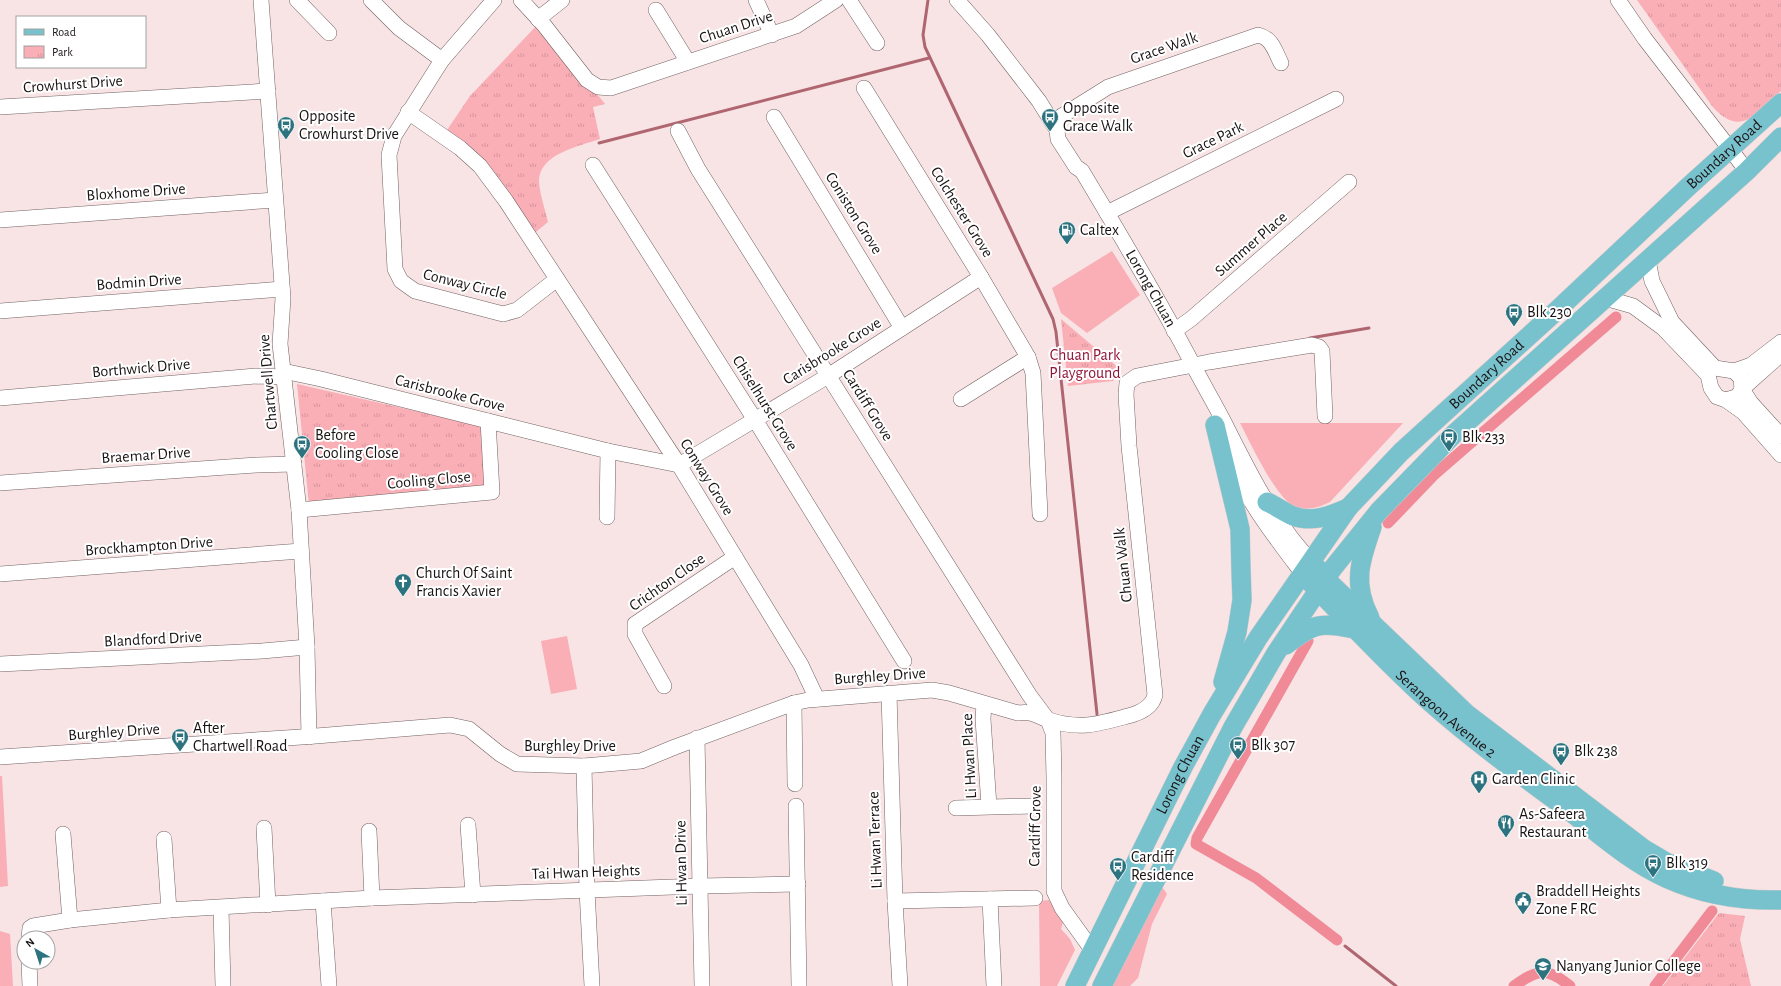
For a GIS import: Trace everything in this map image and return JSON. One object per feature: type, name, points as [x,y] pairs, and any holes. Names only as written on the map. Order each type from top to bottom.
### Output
[{"type":"main road","name":"Boundary Road","points":[[1307,568],[1348,508],[1401,452],[1781,103]]},
{"type":"main road","name":"Boundary Road","points":[[1321,584],[1379,511],[1455,433],[1747,171],[1781,137]]},
{"type":"main road","points":[[1212,714],[1234,646],[1242,600],[1240,529],[1215,425]]},
{"type":"main road","points":[[1267,502],[1293,516],[1308,519],[1327,517],[1348,508]]},
{"type":"main road","points":[[1374,624],[1362,604],[1358,577],[1361,560],[1379,511]]},
{"type":"main road","name":"Serangoon Avenue 2","points":[[1307,568],[1321,584],[1354,629],[1407,681],[1464,732],[1650,870],[1667,879],[1705,891],[1742,899],[1781,900]]},
{"type":"main road","name":"Lorong Chuan","points":[[1075,986],[1183,767],[1212,714],[1258,638],[1307,568]]},
{"type":"main road","name":"Serangoon Avenue 2","points":[[1321,584],[1374,624],[1467,714],[1644,849],[1666,862],[1705,878],[1744,888],[1765,890],[1781,889]]},
{"type":"main road","name":"Lorong Chuan","points":[[1102,986],[1232,727],[1276,653],[1321,584]]},
{"type":"main road","points":[[1276,653],[1299,635],[1318,624],[1336,625],[1354,629]]},
{"type":"street","name":"Chartwell Drive","points":[[261,0],[283,298],[280,344],[294,464],[301,551],[307,647],[309,737]]},
{"type":"street","points":[[297,0],[329,33]]},
{"type":"street","points":[[372,0],[400,28],[442,60],[494,0]]},
{"type":"street","name":"Chuan Drive","points":[[521,0],[587,80],[598,87],[611,88],[796,26],[836,0]]},
{"type":"street","points":[[538,19],[562,0]]},
{"type":"street","points":[[756,0],[772,35]]},
{"type":"street","points":[[849,0],[877,43]]},
{"type":"street","name":"Lorong Chuan","points":[[957,0],[988,35],[1039,101],[1054,126],[1067,134],[1083,164],[1082,171],[1194,366],[1242,459],[1307,568]]},
{"type":"street","points":[[1618,0],[1645,39],[1747,171]]},
{"type":"street","name":"Chuan Drive","points":[[656,10],[688,62]]},
{"type":"street","name":"Grace Walk","points":[[1054,126],[1108,87],[1258,35],[1265,36],[1270,41],[1281,63]]},
{"type":"street","name":"Conway Circle","points":[[442,60],[396,132],[389,155],[394,264],[396,273],[401,281],[415,291],[507,314],[517,310],[557,279]]},
{"type":"street","name":"Colchester Grove","points":[[864,88],[981,277],[1028,357],[1033,373],[1040,514]]},
{"type":"street","name":"Crowhurst Drive","points":[[0,107],[268,91]]},
{"type":"street","name":"Grace Park","points":[[1107,213],[1336,99]]},
{"type":"street","points":[[408,112],[460,148],[480,166],[506,201],[557,279]]},
{"type":"street","name":"Coniston Grove","points":[[774,117],[902,328]]},
{"type":"street","name":"Cardiff Grove","points":[[678,132],[698,169],[828,376],[1030,696],[1048,720],[1052,733],[1054,778],[1054,891],[1062,908],[1093,951]]},
{"type":"street","name":"Chiselhurst Grove","points":[[593,165],[755,420],[904,661]]},
{"type":"street","name":"Summer Place","points":[[1174,331],[1191,319],[1349,182]]},
{"type":"street","name":"Bloxhome Drive","points":[[0,220],[275,200]]},
{"type":"street","points":[[1648,260],[1652,281],[1672,322],[1715,368],[1729,370],[1741,378],[1742,389],[1751,403],[1781,436]]},
{"type":"street","name":"Carisbrooke Grove","points":[[284,374],[321,378],[608,451],[679,465],[828,376],[981,277]]},
{"type":"street","name":"Conway Grove","points":[[557,279],[679,465],[801,665],[817,699]]},
{"type":"street","name":"Bodmin Drive","points":[[0,311],[282,289]]},
{"type":"street","points":[[1605,298],[1633,306],[1663,328],[1705,372],[1711,383],[1713,393],[1743,412],[1781,455]]},
{"type":"street","points":[[1711,383],[1715,374],[1751,366],[1781,342]]},
{"type":"street","points":[[1194,366],[1209,362],[1312,345],[1319,347],[1322,351],[1325,416]]},
{"type":"street","points":[[1726,400],[1736,397],[1742,389],[1781,354]]},
{"type":"street","points":[[961,399],[1028,357]]},
{"type":"street","name":"Chuan Walk","points":[[1048,720],[1083,726],[1095,725],[1139,713],[1153,702],[1154,690],[1130,454],[1126,394],[1127,383],[1137,376],[1194,366]]},
{"type":"street","points":[[1751,403],[1751,395],[1755,382],[1762,371]]},
{"type":"street","name":"Borthwick Drive","points":[[0,398],[284,374]]},
{"type":"street","name":"Lorong Chuan","points":[[1208,395],[1215,425],[1231,464],[1245,490],[1265,523],[1307,568]]},
{"type":"street","name":"Cooling Close","points":[[298,510],[492,492],[488,421]]},
{"type":"street","points":[[607,517],[608,451]]},
{"type":"street","name":"Braemar Drive","points":[[0,483],[257,465],[294,464]]},
{"type":"street","name":"Brockhampton Drive","points":[[0,574],[301,551]]},
{"type":"street","name":"Crichton Close","points":[[664,686],[634,634],[635,624],[735,557]]},
{"type":"street","name":"Blandford Drive","points":[[0,664],[262,651],[307,647]]},
{"type":"street","name":"Burghley Drive","points":[[0,757],[458,726],[475,733],[500,754],[517,764],[584,766],[641,761],[697,738],[794,702],[926,690],[941,691],[1018,713],[1026,712],[1039,715],[1048,720]]},
{"type":"street","name":"Li Hwan Terrace","points":[[889,693],[895,901],[900,986]]},
{"type":"street","points":[[1018,713],[1028,704],[1030,696]]},
{"type":"street","points":[[794,702],[796,784]]},
{"type":"street","name":"Li Hwan Place","points":[[984,704],[989,806]]},
{"type":"street","name":"Li Hwan Drive","points":[[697,738],[702,986]]},
{"type":"street","points":[[584,766],[587,890],[592,986]]},
{"type":"street","points":[[796,806],[799,986]]},
{"type":"street","name":"Li Hwan Place","points":[[956,808],[1032,806]]},
{"type":"street","points":[[468,825],[473,895]]},
{"type":"street","points":[[264,828],[268,905]]},
{"type":"street","points":[[369,831],[372,898]]},
{"type":"street","points":[[63,834],[70,920]]},
{"type":"street","points":[[164,839],[169,910]]},
{"type":"street","name":"Tai Hwan Heights","points":[[30,930],[33,926],[70,920],[169,910],[372,898],[700,886],[798,884]]},
{"type":"street","points":[[895,901],[1035,898]]},
{"type":"street","points":[[990,899],[994,986]]},
{"type":"street","points":[[324,901],[329,986]]},
{"type":"street","points":[[221,908],[223,986]]},
{"type":"street","points":[[29,970],[30,986]]},
{"type":"green space","points":[[1637,0],[1781,0],[1781,91],[1756,114],[1748,119],[1740,122],[1732,121],[1722,116],[1712,106]]},
{"type":"green space","points":[[540,22],[605,104],[593,107],[600,139],[572,148],[545,164],[541,172],[539,182],[541,197],[548,222],[531,236],[490,173],[443,136],[470,96]]},
{"type":"green space","points":[[1112,251],[1140,295],[1087,333],[1061,313],[1052,288]]},
{"type":"green space","name":"Chuan Park Playground","points":[[1061,319],[1120,369],[1113,381],[1068,386]]},
{"type":"green space","points":[[297,384],[481,426],[486,482],[483,488],[309,505]]},
{"type":"green space","points":[[1240,423],[1403,423],[1330,502],[1318,507],[1305,509],[1296,507],[1281,494],[1265,470]]},
{"type":"green space","points":[[567,636],[577,689],[551,694],[541,641]]},
{"type":"green space","points":[[0,776],[2,776],[8,886],[0,887]]},
{"type":"green space","points":[[1158,881],[1167,894],[1152,924],[1138,978],[1130,986],[1106,986]]},
{"type":"green space","points":[[1049,900],[1063,922],[1061,929],[1070,939],[1075,950],[1057,986],[1040,986],[1039,901]]},
{"type":"green space","points":[[1719,913],[1745,916],[1740,939],[1751,986],[1663,986]]},
{"type":"green space","points":[[0,931],[10,934],[13,986],[0,986]]},
{"type":"waterway","points":[[928,0],[923,35],[925,47],[1053,319],[1056,332],[1097,714]]},
{"type":"waterway","points":[[599,143],[929,58]]},
{"type":"waterway","points":[[1388,523],[1435,474],[1616,317]]},
{"type":"waterway","points":[[1310,338],[1369,328]]},
{"type":"waterway","points":[[1308,641],[1197,838],[1196,844],[1256,878],[1337,940]]},
{"type":"waterway","points":[[1655,986],[1712,911]]},
{"type":"waterway","points":[[1345,946],[1396,986]]},
{"type":"waterway","points":[[1514,986],[1522,980],[1542,972],[1549,973],[1570,986]]},
{"type":"place","name":"Opposite Grace Walk","points":[[1050,132]]},
{"type":"place","name":"Opposite Crowhurst Drive","points":[[286,140]]},
{"type":"place","name":"Caltex","points":[[1067,245]]},
{"type":"place","name":"Blk 230","points":[[1514,327]]},
{"type":"place","name":"Blk 233","points":[[1449,452]]},
{"type":"place","name":"Before Cooling Close","points":[[302,459]]},
{"type":"place","name":"Church Of Saint Francis Xavier","points":[[403,597]]},
{"type":"place","name":"After Chartwell Road","points":[[180,752]]},
{"type":"place","name":"Blk 307","points":[[1238,760]]},
{"type":"place","name":"Blk 238","points":[[1561,766]]},
{"type":"place","name":"Garden Clinic","points":[[1479,794]]},
{"type":"place","name":"As-Safeera Restaurant","points":[[1506,838]]},
{"type":"place","name":"Blk 319","points":[[1653,878]]},
{"type":"place","name":"Cardiff Residence","points":[[1118,881]]},
{"type":"place","name":"Braddell Heights Zone F RC","points":[[1523,915]]},
{"type":"place","name":"Nanyang Junior College","points":[[1543,981]]}]
